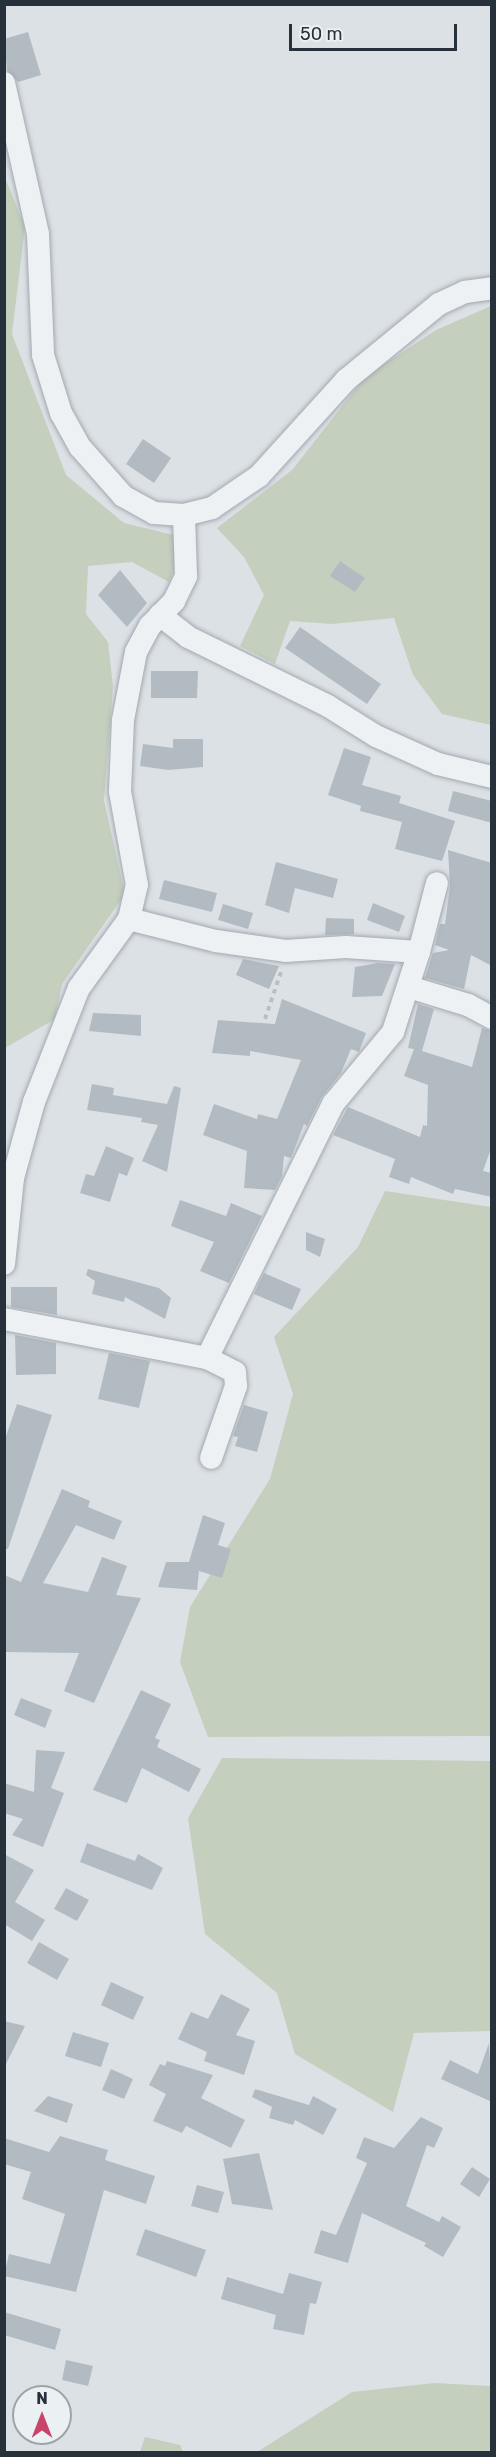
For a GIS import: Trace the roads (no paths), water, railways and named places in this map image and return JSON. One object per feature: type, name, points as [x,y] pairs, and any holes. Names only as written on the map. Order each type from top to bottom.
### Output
[{"type":"street","points":[[4,83],[38,234],[43,355],[61,413],[80,447],[123,496],[154,513],[184,515],[212,508],[259,476],[346,380],[439,304],[465,291],[492,288]]},
{"type":"street","points":[[4,1263],[13,1178],[34,1102],[79,988],[129,919],[137,885],[120,790],[118,755],[136,652],[160,615],[174,601],[186,576],[184,515]]},
{"type":"street","points":[[160,615],[188,637],[328,706],[376,736],[438,764],[492,777]]},
{"type":"street","points":[[207,1358],[333,1104],[393,1032],[410,987],[437,884]]},
{"type":"street","points":[[129,919],[216,940],[285,951],[346,947],[419,952]]},
{"type":"street","points":[[410,987],[468,1005],[492,1018]]},
{"type":"street","points":[[4,1319],[207,1358],[235,1372],[236,1386],[211,1458]]}]
